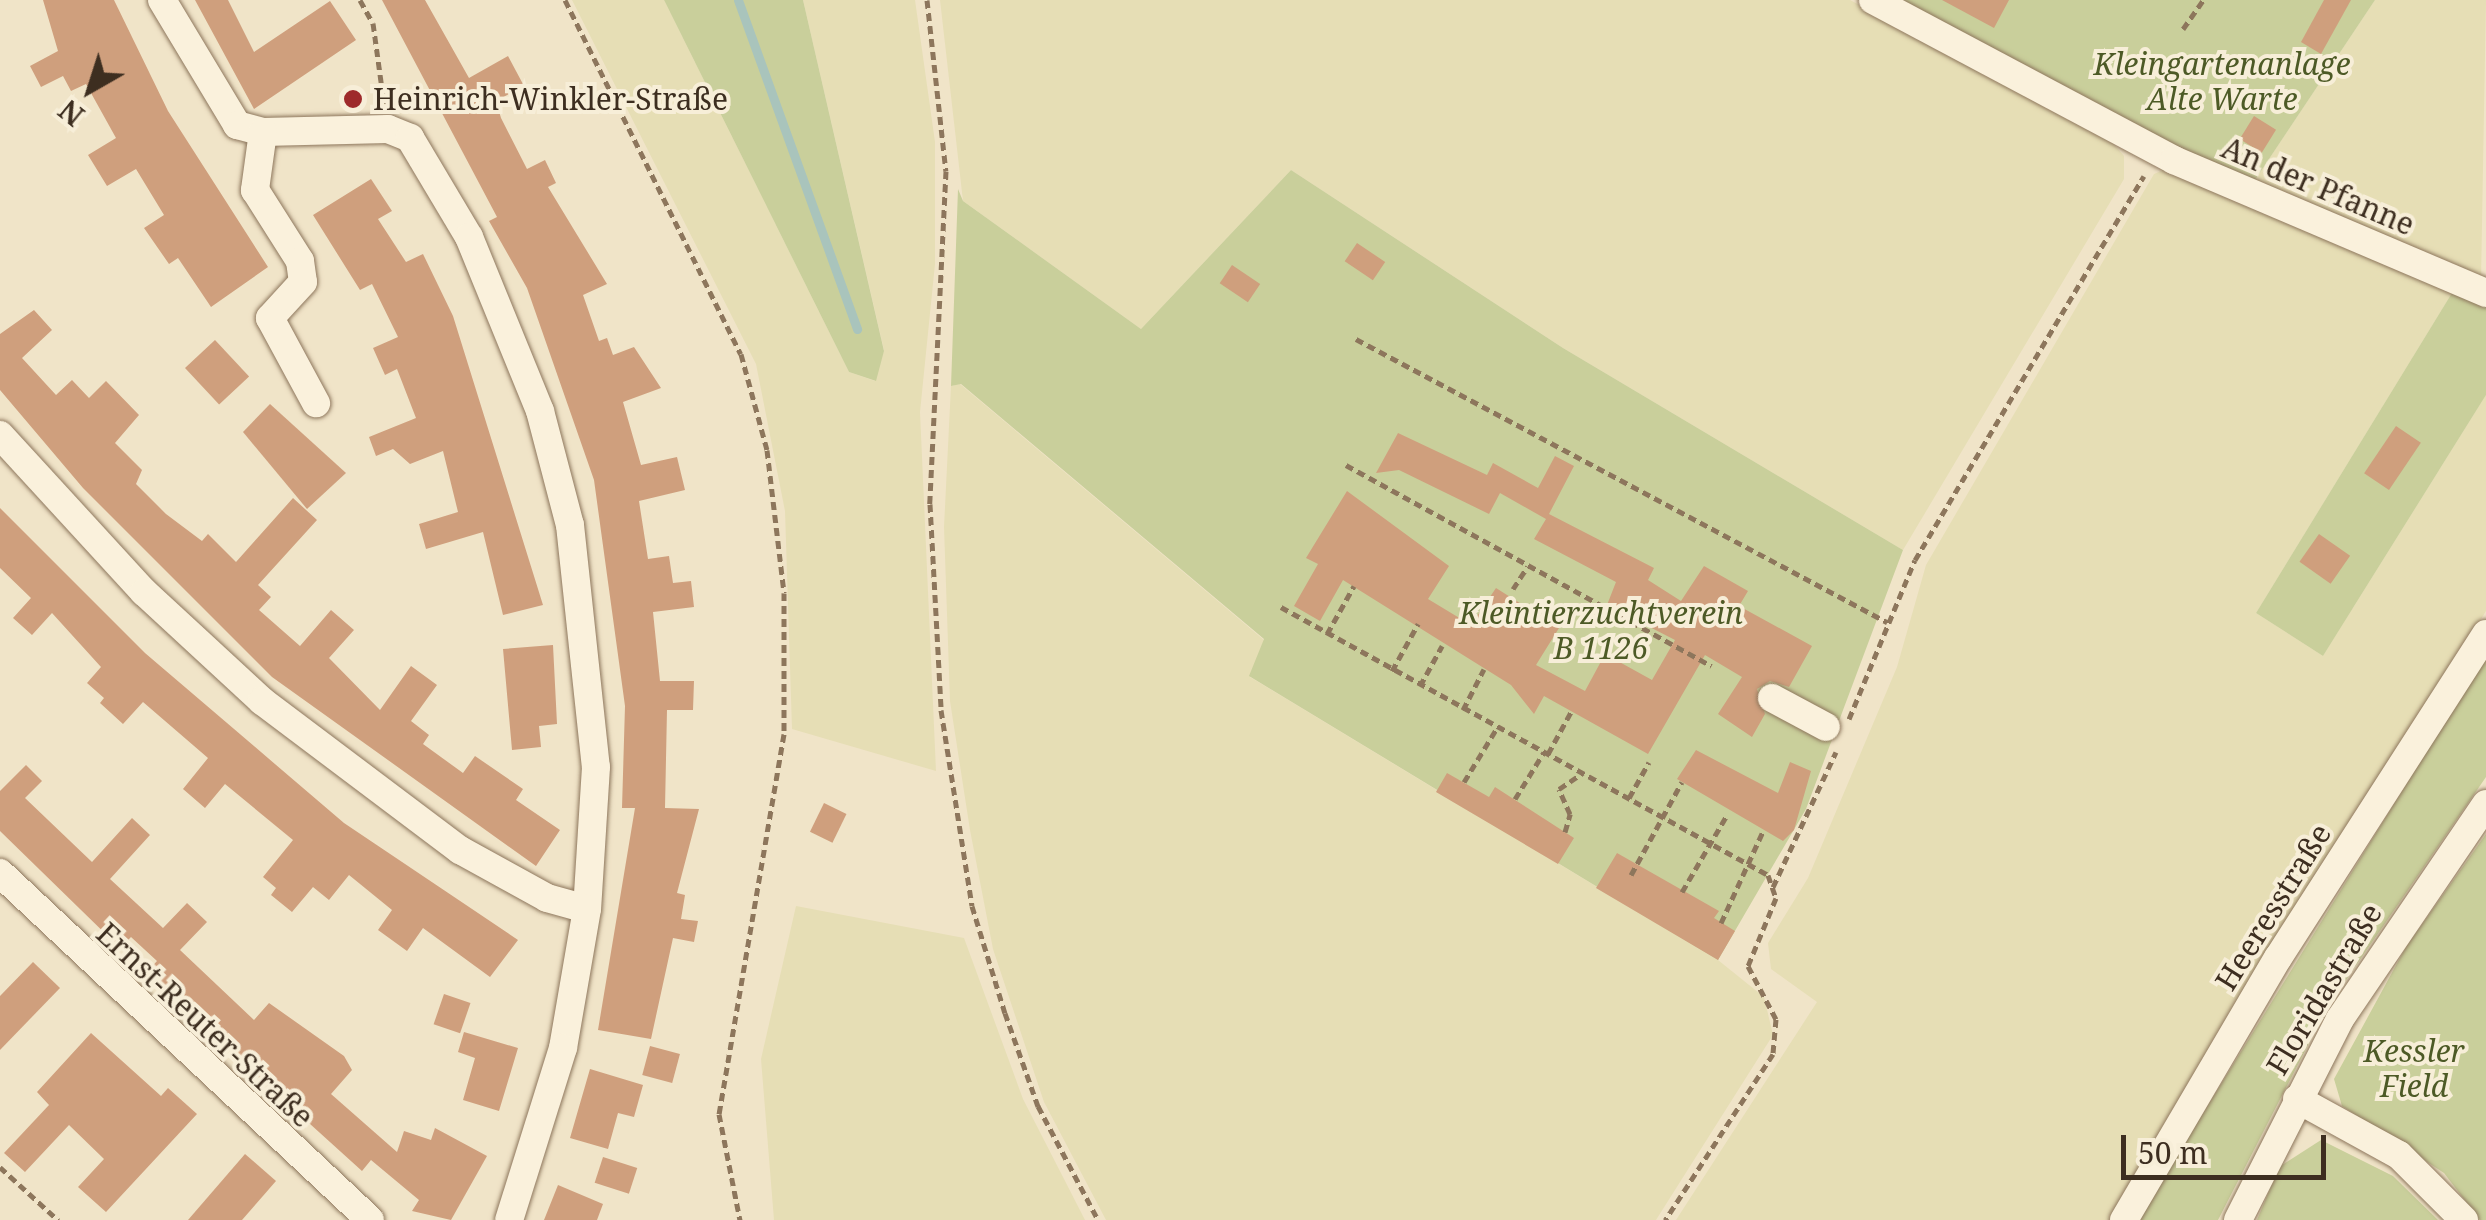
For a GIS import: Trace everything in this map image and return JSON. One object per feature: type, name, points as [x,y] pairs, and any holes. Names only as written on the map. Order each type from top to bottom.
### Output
[{"type":"street","points":[[162,0],[220,106],[237,124],[263,132],[388,129],[422,152],[469,237],[540,411],[570,526],[596,767],[587,910],[563,1048],[509,1220]]},
{"type":"street","name":"An der Pfanne","points":[[1873,0],[2156,151],[2486,294]]},
{"type":"street","points":[[263,132],[255,190],[300,262],[302,282],[270,318],[316,403]]},
{"type":"street","points":[[0,434],[144,592],[262,701],[460,850],[546,898],[587,910]]},
{"type":"street","name":"Heeresstraße","points":[[2124,1220],[2278,958],[2486,634]]},
{"type":"street","points":[[1772,698],[1838,731]]},
{"type":"street","name":"Floridastraße","points":[[2238,1220],[2296,1099],[2388,940],[2486,804]]},
{"type":"street","name":"Ernst-Reuter-Straße","points":[[0,873],[370,1220]]},
{"type":"street","points":[[2296,1099],[2399,1154],[2464,1220]]},
{"type":"path","points":[[360,0],[373,23],[388,129]]},
{"type":"path","points":[[565,0],[742,354],[766,450],[784,593],[784,734],[720,1114],[740,1220]]},
{"type":"path","points":[[927,0],[946,171],[930,504],[940,710],[972,906],[994,978],[1038,1106],[1098,1220]]},
{"type":"path","points":[[2183,29],[2202,0]]},
{"type":"path","points":[[1772,888],[1915,560],[2156,151]]},
{"type":"path","points":[[1356,338],[1887,622]]},
{"type":"path","points":[[1346,465],[1711,666]]},
{"type":"path","points":[[1512,590],[1528,566]]},
{"type":"path","points":[[1328,634],[1354,586]]},
{"type":"path","points":[[1281,607],[1768,875],[1773,909],[1748,966],[1776,1019],[1773,1054],[1665,1220]]},
{"type":"path","points":[[1392,671],[1418,624]]},
{"type":"path","points":[[1420,686],[1442,646]]},
{"type":"path","points":[[1463,710],[1484,669]]},
{"type":"path","points":[[1515,799],[1572,712]]},
{"type":"path","points":[[1464,782],[1497,728]]},
{"type":"path","points":[[1628,798],[1649,762]]},
{"type":"path","points":[[1565,832],[1570,814],[1558,789],[1583,773]]},
{"type":"path","points":[[1631,875],[1682,782]]},
{"type":"path","points":[[1682,892],[1727,815]]},
{"type":"path","points":[[1721,923],[1764,830]]},
{"type":"path","points":[[0,1167],[58,1220]]},
{"type":"shaded area","points":[[572,0],[664,0],[849,372],[875,381],[884,350],[803,0],[915,0],[935,142],[935,264],[920,412],[936,771],[792,729],[785,511],[756,364]]},
{"type":"shaded area","points":[[940,0],[1850,0],[2104,133],[2124,156],[2124,179],[1903,550],[1563,348],[1291,170],[1141,329],[963,201]]},
{"type":"shaded area","points":[[2375,0],[2486,0],[2481,281],[2251,186]]},
{"type":"shaded area","points":[[2168,168],[2455,288],[2256,613],[2323,656],[2486,395],[2486,611],[2109,1220],[1676,1220],[1817,1002],[1771,969],[1768,943],[1808,878],[1897,667],[1926,565],[2154,174]]},
{"type":"shaded area","points":[[960,384],[1264,640],[1250,677],[1718,960],[1764,997],[1773,1035],[1656,1220],[1106,1220],[1044,1102],[993,949],[970,830],[950,701],[944,527],[951,386]]},
{"type":"shaded area","points":[[796,906],[964,938],[1023,1099],[1085,1220],[774,1220],[761,1059]]},
{"type":"green space","points":[[664,0],[803,0],[884,351],[876,381],[849,372]]},
{"type":"green space","name":"Kleingartenanlage Alte Warte","points":[[1893,0],[2375,0],[2251,186]]},
{"type":"green space","name":"Kleintierzuchtverein B 1126","points":[[1291,170],[1563,348],[1903,550],[1806,809],[1718,960],[1249,676],[1264,639],[961,384],[951,386],[958,189],[963,201],[1141,329]]},
{"type":"green space","points":[[2455,288],[2486,303],[2486,395],[2323,656],[2256,613]]},
{"type":"green space","points":[[2486,655],[2486,777],[2328,1006],[2218,1220],[2137,1220]]},
{"type":"green space","name":"Kessler Field","points":[[2486,834],[2486,1220],[2480,1220],[2444,1173],[2342,1106],[2334,1079],[2406,947]]},
{"type":"green space","points":[[2321,1140],[2393,1176],[2438,1220],[2257,1220],[2279,1167]]},
{"type":"building","points":[[43,0],[114,0],[168,111],[268,267],[211,307],[178,258],[169,264],[144,228],[164,215],[136,169],[107,186],[88,155],[116,138],[86,84],[71,91],[63,76],[41,87],[30,66],[58,51]]},
{"type":"building","points":[[195,0],[228,0],[254,52],[330,1],[356,40],[254,109]]},
{"type":"building","points":[[382,0],[425,0],[469,78],[508,56],[524,86],[496,101],[501,118],[527,169],[545,160],[556,183],[548,187],[607,284],[583,295],[599,341],[607,338],[613,355],[634,347],[661,388],[623,402],[641,465],[677,457],[685,490],[639,501],[648,559],[669,556],[673,583],[691,581],[694,607],[653,612],[660,681],[694,681],[693,710],[667,710],[665,808],[699,809],[677,893],[685,895],[681,919],[698,921],[694,942],[673,938],[651,1039],[598,1030],[635,808],[622,808],[625,706],[594,480],[527,288],[489,221],[497,217]]},
{"type":"building","points":[[1942,0],[2009,0],[1994,28]]},
{"type":"building","points":[[2324,0],[2351,0],[2321,54],[2301,42]]},
{"type":"building","points":[[2254,116],[2276,130],[2262,153],[2240,139]]},
{"type":"building","points":[[371,179],[392,211],[378,219],[406,262],[423,254],[453,316],[543,605],[503,615],[483,532],[426,549],[419,524],[458,512],[443,451],[410,464],[393,449],[376,456],[369,437],[416,418],[397,369],[385,375],[373,348],[398,337],[372,284],[360,290],[313,215]]},
{"type":"building","points":[[1357,243],[1385,262],[1373,280],[1345,261]]},
{"type":"building","points":[[1232,265],[1260,284],[1248,302],[1220,283]]},
{"type":"building","points":[[34,310],[52,330],[22,358],[56,395],[72,380],[89,398],[106,381],[139,415],[115,443],[142,470],[136,484],[166,514],[202,541],[208,534],[236,562],[293,498],[317,520],[258,585],[271,597],[259,610],[300,646],[331,610],[354,630],[329,658],[380,710],[411,666],[437,685],[411,721],[429,735],[423,744],[463,773],[475,756],[523,789],[516,800],[560,830],[536,866],[272,677],[83,488],[0,390],[0,334]]},
{"type":"building","points":[[215,340],[249,377],[219,405],[185,368]]},
{"type":"building","points":[[270,404],[346,473],[307,509],[243,432]]},
{"type":"building","points":[[2396,426],[2421,443],[2389,490],[2364,473]]},
{"type":"building","points":[[1398,433],[1487,475],[1493,463],[1538,488],[1555,456],[1574,466],[1549,514],[1654,568],[1648,580],[1681,601],[1704,566],[1748,591],[1739,606],[1812,646],[1789,687],[1770,681],[1757,689],[1765,714],[1752,737],[1718,714],[1742,677],[1705,655],[1648,754],[1544,696],[1534,714],[1511,685],[1343,580],[1320,621],[1294,606],[1318,564],[1306,558],[1347,491],[1449,566],[1428,599],[1471,625],[1496,588],[1559,628],[1536,665],[1585,691],[1605,654],[1652,680],[1675,640],[1607,605],[1616,582],[1534,539],[1546,519],[1500,493],[1489,514],[1399,470],[1376,473]]},
{"type":"building","points":[[0,508],[145,653],[344,823],[518,940],[490,977],[423,928],[407,951],[378,930],[392,910],[349,875],[329,900],[313,887],[292,912],[271,895],[276,888],[263,877],[293,840],[225,784],[205,808],[183,789],[208,758],[143,702],[123,724],[100,703],[104,698],[87,683],[101,667],[52,613],[32,635],[13,618],[31,598],[0,568]]},
{"type":"building","points":[[2319,534],[2350,556],[2331,584],[2299,562]]},
{"type":"building","points":[[553,645],[557,724],[539,726],[541,747],[512,750],[503,649]]},
{"type":"building","points":[[1696,750],[1778,793],[1790,762],[1811,771],[1794,830],[1783,841],[1677,779]]},
{"type":"building","points":[[26,765],[42,781],[25,798],[92,862],[132,818],[150,835],[110,879],[163,928],[187,903],[207,922],[180,950],[254,1020],[269,1003],[344,1056],[352,1070],[331,1094],[397,1152],[404,1131],[431,1140],[435,1128],[487,1156],[451,1220],[412,1211],[419,1200],[371,1160],[362,1171],[152,981],[146,973],[157,961],[131,937],[120,948],[0,831],[0,791]]},
{"type":"building","points":[[1447,773],[1489,797],[1495,787],[1574,838],[1558,864],[1436,792]]},
{"type":"building","points":[[824,803],[846,814],[832,843],[810,832]]},
{"type":"building","points":[[1617,853],[1719,911],[1714,918],[1735,931],[1718,960],[1596,888]]},
{"type":"building","points":[[33,962],[60,988],[0,1050],[0,996]]},
{"type":"building","points":[[444,994],[470,1003],[460,1033],[434,1024]]},
{"type":"building","points":[[464,1032],[518,1048],[499,1111],[463,1100],[475,1058],[458,1052]]},
{"type":"building","points":[[91,1033],[161,1096],[168,1088],[197,1114],[106,1212],[78,1187],[104,1159],[69,1125],[25,1172],[4,1153],[49,1105],[37,1092]]},
{"type":"building","points":[[650,1046],[680,1054],[672,1083],[642,1075]]},
{"type":"building","points":[[590,1069],[643,1085],[634,1117],[618,1113],[608,1149],[570,1138]]},
{"type":"building","points":[[245,1154],[276,1181],[242,1220],[188,1220]]},
{"type":"building","points":[[603,1157],[637,1168],[629,1194],[595,1183]]},
{"type":"building","points":[[558,1185],[603,1204],[597,1220],[544,1220]]},
{"type":"waterway","points":[[738,0],[857,329]]},
{"type":"place","name":"Heinrich-Winkler-Straße","points":[[353,99]]}]
